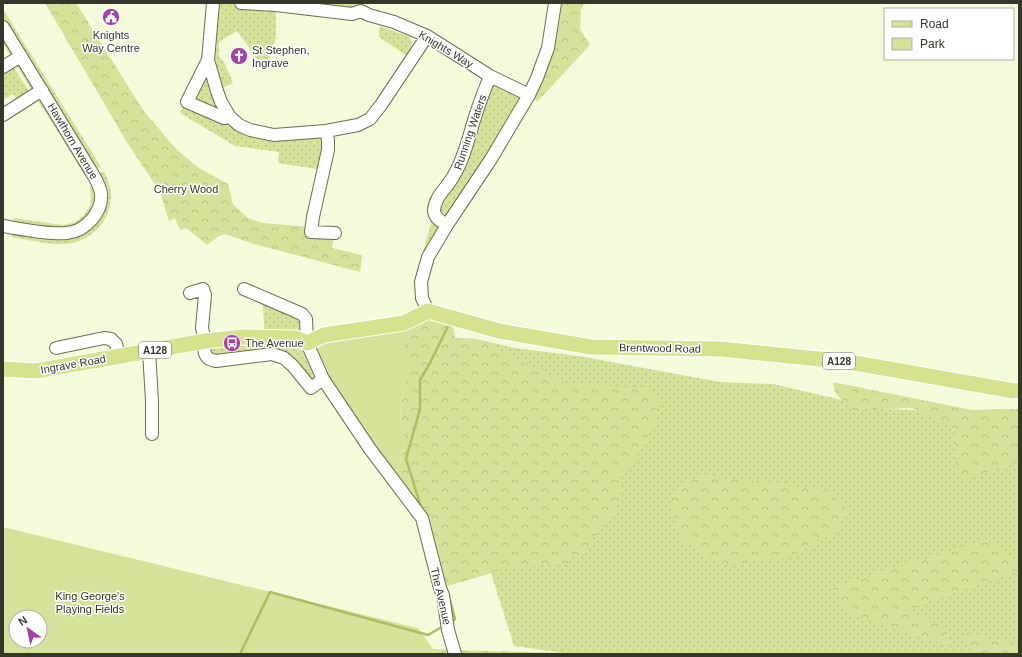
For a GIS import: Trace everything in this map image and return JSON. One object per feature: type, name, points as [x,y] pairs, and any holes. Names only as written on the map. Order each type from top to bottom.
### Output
[{"type":"main road","points":[[307,343],[324,335],[404,322],[428,311]]},
{"type":"main road","name":"Brentwood Road","points":[[428,311],[499,331],[591,347],[720,348],[849,362],[1014,391],[1019,390]]},
{"type":"main road","name":"Ingrave Road","points":[[3,369],[36,371],[204,341],[244,337],[296,338],[307,343]]},
{"type":"street","points":[[213,3],[208,60],[217,91],[230,117],[239,125],[250,130],[274,135],[326,131],[358,125],[370,119],[427,36]]},
{"type":"street","name":"Knights Way","points":[[241,3],[352,14],[363,7],[369,15],[394,22],[427,36],[490,76],[529,95]]},
{"type":"street","name":"Running Waters","points":[[428,311],[422,298],[421,282],[428,257],[447,225],[491,159],[529,95],[548,48],[555,3]]},
{"type":"street","name":"Hawthorn Avenue","points":[[3,27],[97,181],[101,194],[96,215],[80,229],[67,234],[3,226]]},
{"type":"street","points":[[3,67],[21,56]]},
{"type":"street","points":[[208,60],[187,102],[224,118],[230,117]]},
{"type":"street","name":"Running Waters","points":[[447,225],[436,218],[434,212],[435,204],[459,166],[476,111],[490,76]]},
{"type":"street","points":[[3,115],[42,90]]},
{"type":"street","points":[[326,131],[328,150],[311,232],[335,233]]},
{"type":"street","points":[[190,293],[202,289],[205,295],[202,328],[206,356],[209,360],[216,361],[272,354],[284,358],[294,366],[311,388],[323,379]]},
{"type":"street","points":[[244,289],[302,314],[306,319],[307,343]]},
{"type":"street","name":"Ingrave Road","points":[[56,348],[104,338],[111,339],[116,344],[119,356]]},
{"type":"street","name":"The Avenue","points":[[307,343],[323,379],[370,449],[422,518],[443,595],[448,630],[454,654]]},
{"type":"street","points":[[149,351],[152,434]]},
{"type":"green space","name":"Cherry Wood","points":[[45,3],[76,3],[143,110],[177,150],[199,168],[228,184],[233,204],[248,218],[263,223],[311,227],[335,233],[332,248],[362,255],[360,272],[254,244],[225,234],[219,236],[207,245],[186,228],[180,230],[175,218],[169,221],[160,192],[128,144]]},
{"type":"green space","points":[[213,3],[366,3],[361,11],[276,6],[276,37],[266,71],[237,31],[219,42],[219,56],[225,64],[233,83],[217,91],[221,102],[250,130],[326,131],[323,170],[278,163],[279,152],[235,146],[180,113],[208,60]]},
{"type":"green space","points":[[555,3],[584,3],[581,10],[580,29],[590,45],[537,102],[530,93]]},
{"type":"green space","points":[[3,9],[101,167],[96,169],[3,19]]},
{"type":"green space","points":[[380,26],[410,37],[412,46],[407,54],[404,54],[379,37]]},
{"type":"green space","points":[[3,34],[91,177],[87,179],[3,44]]},
{"type":"green space","points":[[13,66],[30,93],[18,103],[13,94],[3,100],[3,71]]},
{"type":"green space","points":[[490,76],[529,95],[428,257],[422,256],[434,212],[447,186]]},
{"type":"green space","points":[[104,171],[111,189],[111,202],[105,219],[93,234],[85,239],[66,244],[45,243],[12,237],[12,232],[64,238],[72,238],[83,234],[96,223],[99,174]]},
{"type":"green space","points":[[95,186],[97,196],[89,217],[70,230],[13,224],[13,218],[63,225],[75,222],[84,215],[90,205],[90,187]]},
{"type":"green space","points":[[262,296],[302,314],[323,379],[311,388],[284,358],[209,360],[205,341],[265,337]]},
{"type":"green space","points":[[414,318],[452,318],[455,338],[476,339],[568,384],[629,387],[653,390],[658,396],[659,401],[655,420],[648,436],[635,458],[622,471],[618,507],[587,547],[568,563],[512,567],[440,588],[415,508],[394,481],[405,447],[400,413],[404,390],[394,324]]},
{"type":"green space","points":[[394,324],[412,360],[400,413],[405,446],[394,481],[307,343]]},
{"type":"green space","points":[[443,337],[476,339],[515,348],[579,356],[720,382],[773,384],[881,409],[938,411],[1019,409],[1019,654],[611,654],[563,653],[514,646],[491,573],[440,588]]},
{"type":"green space","points":[[833,382],[972,410],[1019,409],[1019,463],[966,479],[958,474],[955,464],[955,434],[952,427],[913,408],[852,410],[835,393]]},
{"type":"green space","points":[[699,475],[829,491],[847,510],[834,534],[790,557],[722,565],[680,539],[668,496]]},
{"type":"green space","name":"King George's Playing Fields","points":[[3,527],[418,628],[435,654],[3,654]]},
{"type":"green space","points":[[986,540],[1019,561],[1019,570],[906,610],[947,627],[947,646],[849,614],[832,587]]},
{"type":"green space","points":[[962,633],[1019,644],[1019,654],[973,654]]},
{"type":"green space","points":[[433,649],[448,650],[611,654],[435,654]]},
{"type":"waterway","points":[[422,510],[406,459],[420,409],[420,380],[450,322]]},
{"type":"waterway","points":[[240,654],[270,592],[428,635],[440,628]]},
{"type":"waterway","points":[[450,600],[454,620]]},
{"type":"place","name":"Knights Way Centre","points":[[111,17]]},
{"type":"place","name":"St Stephen, Ingrave","points":[[239,56]]},
{"type":"place","name":"The Avenue","points":[[232,343]]}]
